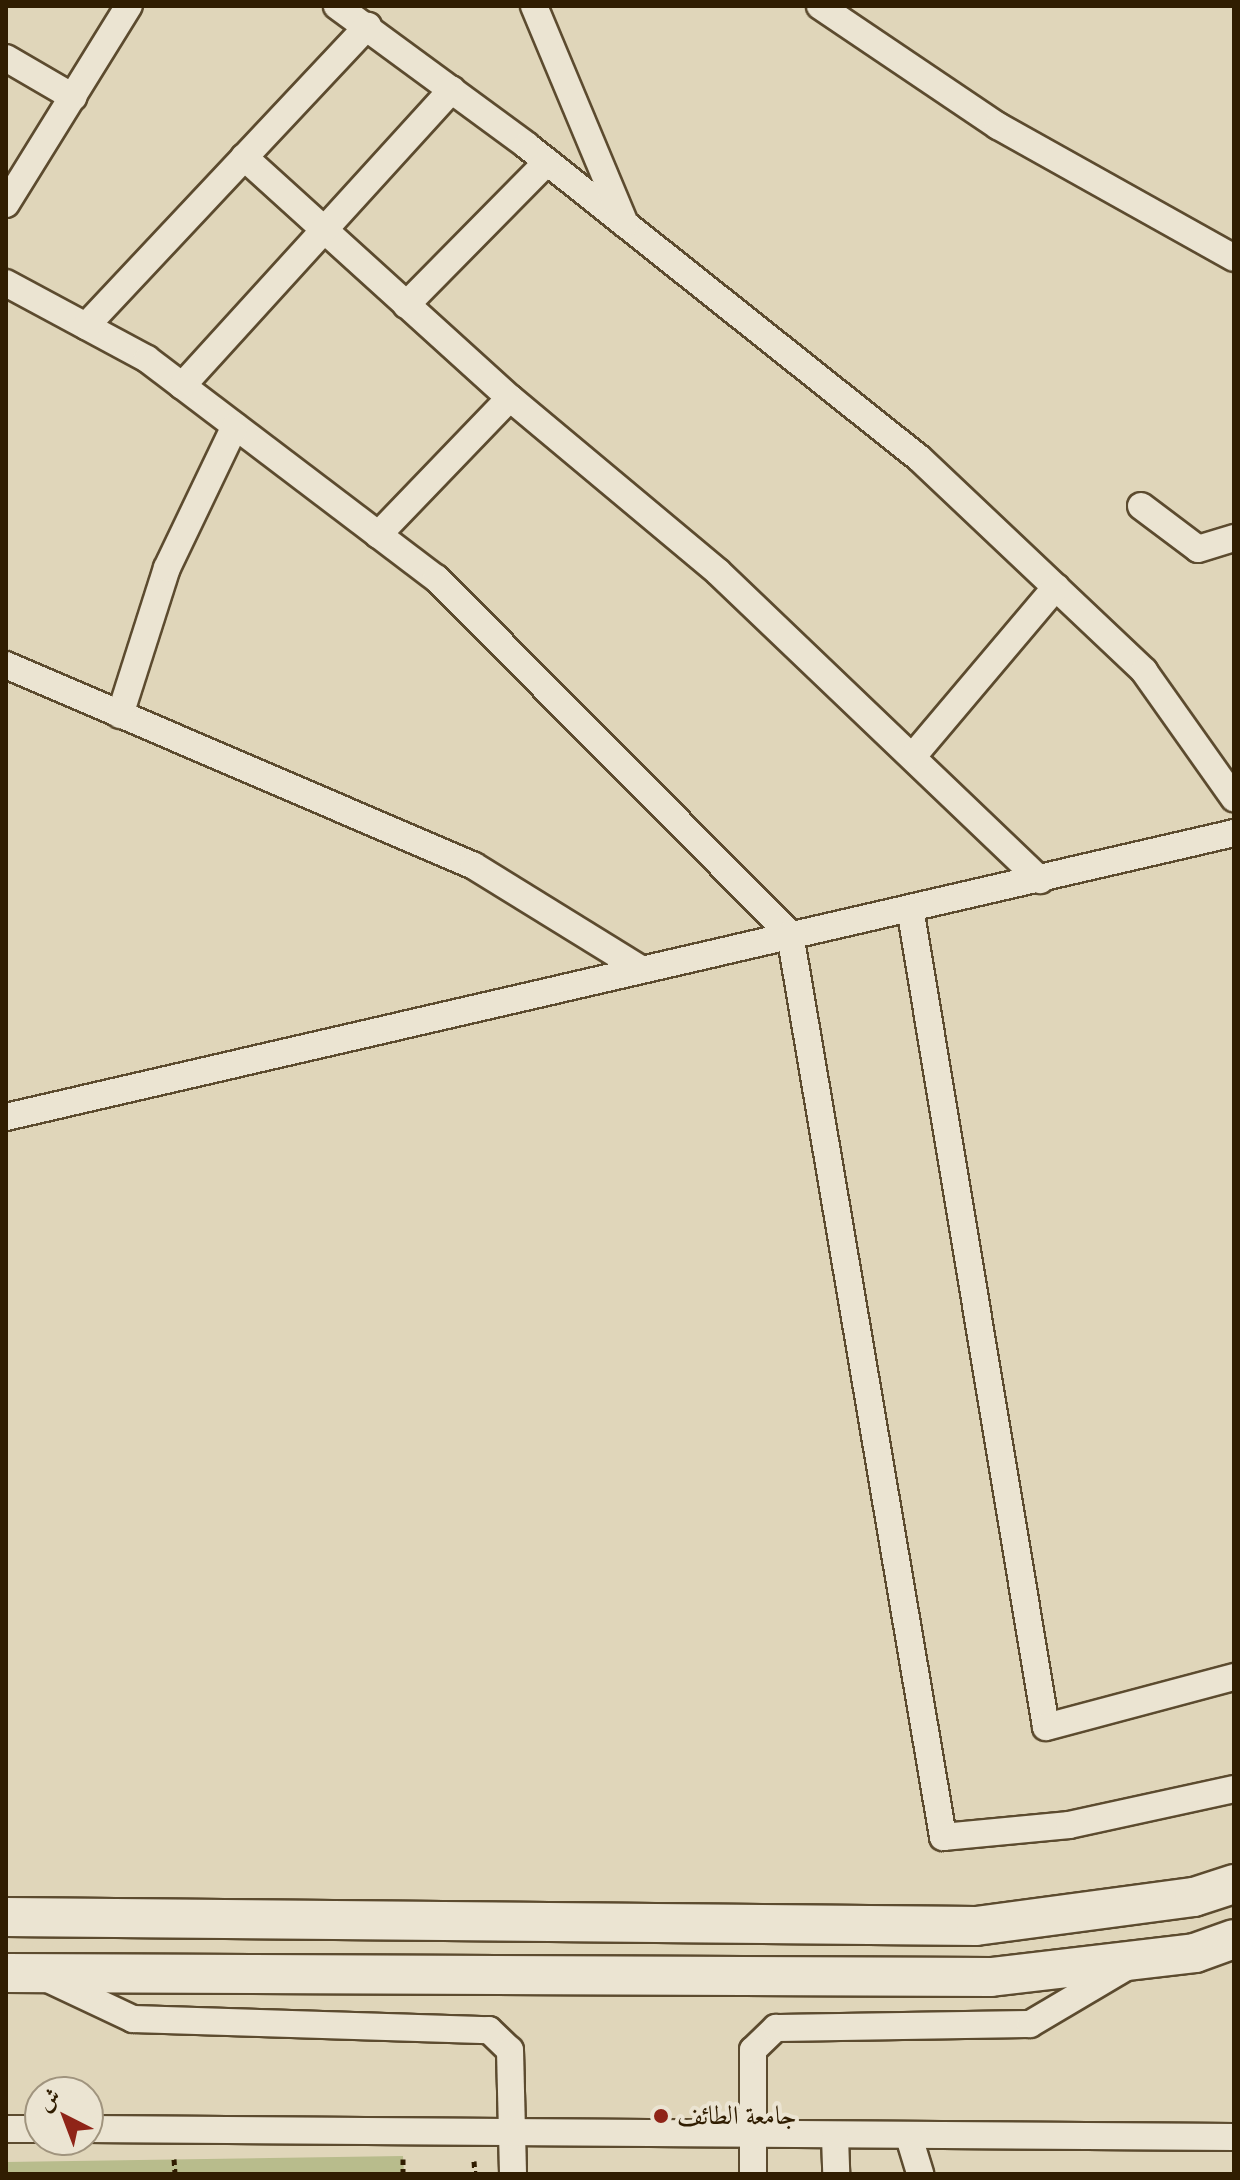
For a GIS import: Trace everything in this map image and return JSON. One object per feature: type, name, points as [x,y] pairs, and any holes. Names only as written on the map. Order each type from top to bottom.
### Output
[{"type":"main road","points":[[6,1917],[976,1926],[1194,1897],[1234,1884]]},
{"type":"main road","points":[[21,1973],[991,1977],[1139,1960],[1234,1939]]},
{"type":"street","points":[[6,204],[129,6]]},
{"type":"street","points":[[337,6],[368,26],[547,162],[919,458],[1144,671],[1234,798]]},
{"type":"street","points":[[534,6],[625,224]]},
{"type":"street","points":[[820,6],[998,126],[1234,258]]},
{"type":"street","points":[[86,326],[368,26]]},
{"type":"street","points":[[6,58],[73,97]]},
{"type":"street","points":[[182,386],[452,89]]},
{"type":"street","points":[[244,157],[510,398],[718,572],[914,755],[1040,880]]},
{"type":"street","points":[[406,305],[547,162]]},
{"type":"street","points":[[6,283],[86,326],[182,386],[436,578],[790,934],[943,1837],[1069,1825],[1234,1789]]},
{"type":"street","points":[[378,535],[510,398]]},
{"type":"street","points":[[120,715],[167,568],[235,426]]},
{"type":"street","points":[[1141,506],[1198,549],[1234,538]]},
{"type":"street","points":[[914,755],[1056,587]]},
{"type":"street","points":[[6,665],[474,866],[639,968]]},
{"type":"street","points":[[6,1117],[639,968],[1040,880],[1234,833]]},
{"type":"street","points":[[910,908],[1046,1727],[1234,1677]]},
{"type":"street","points":[[753,2174],[753,2050],[776,2028],[1030,2024],[1139,1960]]},
{"type":"street","points":[[21,1973],[133,2019],[489,2030],[510,2050],[516,2131],[513,2174]]},
{"type":"street","points":[[104,2129],[516,2131],[755,2139],[1234,2137]]},
{"type":"street","points":[[835,2137],[836,2174]]},
{"type":"street","points":[[909,2137],[920,2174]]},
{"type":"path","points":[[403,2156],[403,2174]]},
{"type":"green space","points":[[403,2156],[404,2174],[6,2174],[6,2162]]},
{"type":"place","name":"جامعة الطائف","points":[[661,2116]]}]
